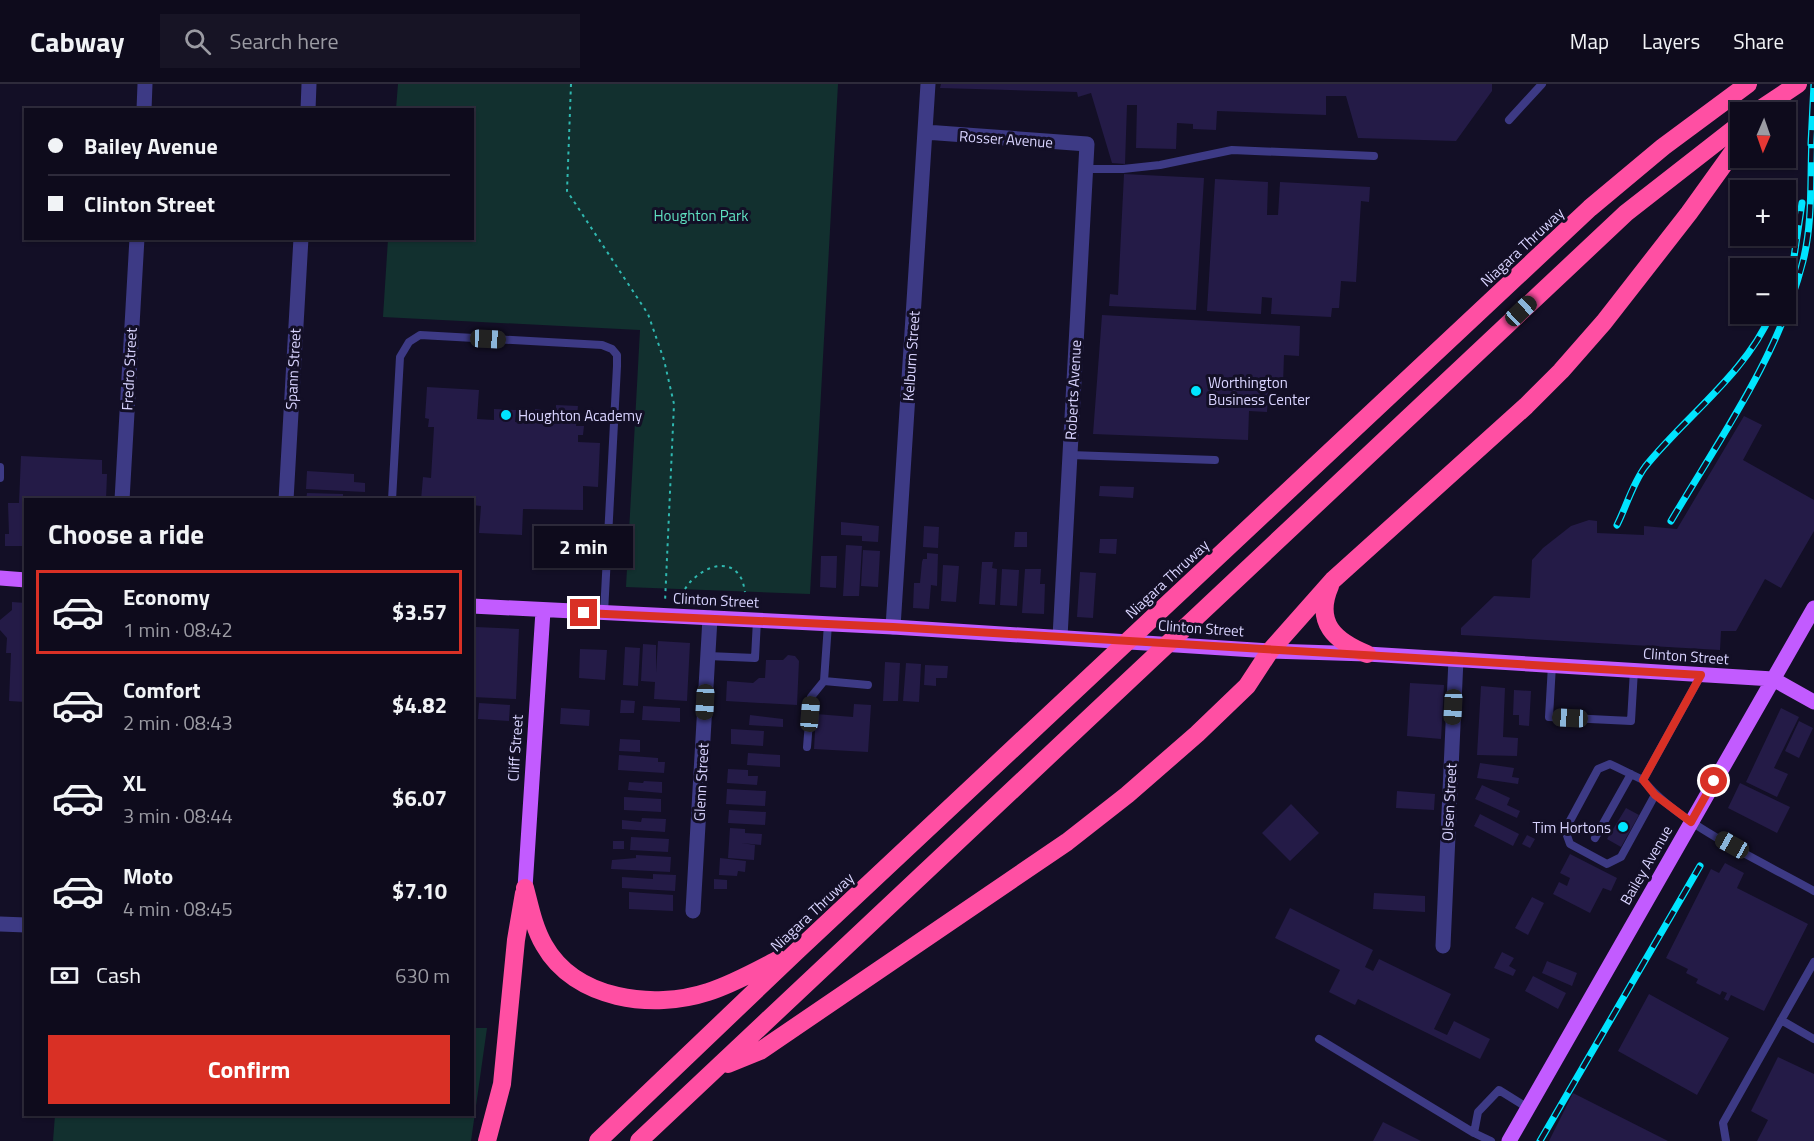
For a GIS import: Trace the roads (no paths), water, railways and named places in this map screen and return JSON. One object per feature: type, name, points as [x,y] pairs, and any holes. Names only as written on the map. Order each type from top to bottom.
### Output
[{"type":"highway","name":"Niagara Thruway","points":[[598,1141],[797,951],[1590,208],[1707,112],[1748,84]]},
{"type":"highway","points":[[1771,102],[1798,84]]},
{"type":"highway","points":[[1773,102],[1778,97]]},
{"type":"highway","points":[[639,1141],[1099,706],[1626,213],[1730,131]]},
{"type":"highway","points":[[715,1070],[760,1051],[1067,842],[1127,795],[1197,734],[1247,686],[1270,651],[1333,580],[1561,371],[1604,322],[1730,156]]},
{"type":"highway","points":[[1333,580],[1325,597],[1324,616],[1334,636],[1367,654]]},
{"type":"highway","points":[[525,888],[543,944],[552,957],[563,969],[587,986],[616,995],[637,999],[688,998],[710,992],[797,951]]},
{"type":"highway","points":[[487,1141],[502,1084],[516,940],[525,888]]},
{"type":"main road","points":[[0,578],[24,580]]},
{"type":"main road","name":"Clinton Street","points":[[474,606],[893,627],[1773,679],[1814,702]]},
{"type":"main road","name":"Bailey Avenue","points":[[1509,1141],[1814,608]]},
{"type":"main road","name":"Cliff Street","points":[[525,888],[543,611]]},
{"type":"street","points":[[144,108],[145,84]]},
{"type":"street","points":[[308,108],[309,84]]},
{"type":"street","name":"Kelburn Street","points":[[893,627],[927,84]]},
{"type":"street","name":"Rosser Avenue","points":[[925,132],[1087,144]]},
{"type":"street","name":"Roberts Avenue","points":[[1060,637],[1087,144]]},
{"type":"street","name":"Fredro Street","points":[[122,498],[137,240]]},
{"type":"street","name":"Spann Street","points":[[286,498],[301,240]]},
{"type":"street","name":"Glenn Street","points":[[693,910],[710,618]]},
{"type":"street","name":"Olsen Street","points":[[1443,946],[1456,659]]},
{"type":"street","points":[[0,924],[24,925]]},
{"type":"lane","points":[[1509,120],[1542,84]]},
{"type":"lane","points":[[1085,169],[1123,169],[1161,165],[1232,150],[1374,156]]},
{"type":"lane","points":[[392,498],[400,357],[409,342],[420,335],[602,345],[612,349],[617,355],[617,366],[604,613]]},
{"type":"lane","points":[[1070,455],[1215,460]]},
{"type":"lane","points":[[0,467],[0,478]]},
{"type":"lane","points":[[708,656],[755,658],[757,620]]},
{"type":"lane","points":[[807,747],[812,698],[824,681],[828,624]]},
{"type":"lane","points":[[1552,665],[1549,717],[1631,721],[1634,670]]},
{"type":"lane","points":[[1643,780],[1701,675]]},
{"type":"lane","points":[[824,681],[868,685]]},
{"type":"lane","points":[[1655,795],[1620,857],[1607,864],[1570,844],[1565,830],[1598,769],[1610,764],[1643,780],[1655,795],[1691,822],[1814,891]]},
{"type":"lane","points":[[1595,838],[1631,774]]},
{"type":"lane","points":[[1726,1141],[1723,1123],[1814,962]]},
{"type":"lane","points":[[1781,1020],[1814,1039]]},
{"type":"lane","points":[[1319,1039],[1491,1141]]},
{"type":"lane","points":[[1474,1133],[1478,1112],[1499,1089],[1528,1108]]},
{"type":"railway","points":[[1811,144],[1814,84]]},
{"type":"railway","points":[[1671,521],[1764,363],[1792,296],[1803,261],[1808,231],[1812,138]]},
{"type":"railway","points":[[1794,258],[1802,203]]},
{"type":"railway","points":[[1617,525],[1645,467],[1731,375],[1766,324]]},
{"type":"railway","points":[[1540,1141],[1700,866]]},
{"type":"place","name":"Worthington Business Center","points":[[1196,391]]},
{"type":"place","name":"Houghton Academy","points":[[506,415]]},
{"type":"place","name":"Tim Hortons","points":[[1623,827]]},
{"type":"park label","name":"Houghton Park","points":[[701,215]]}]
